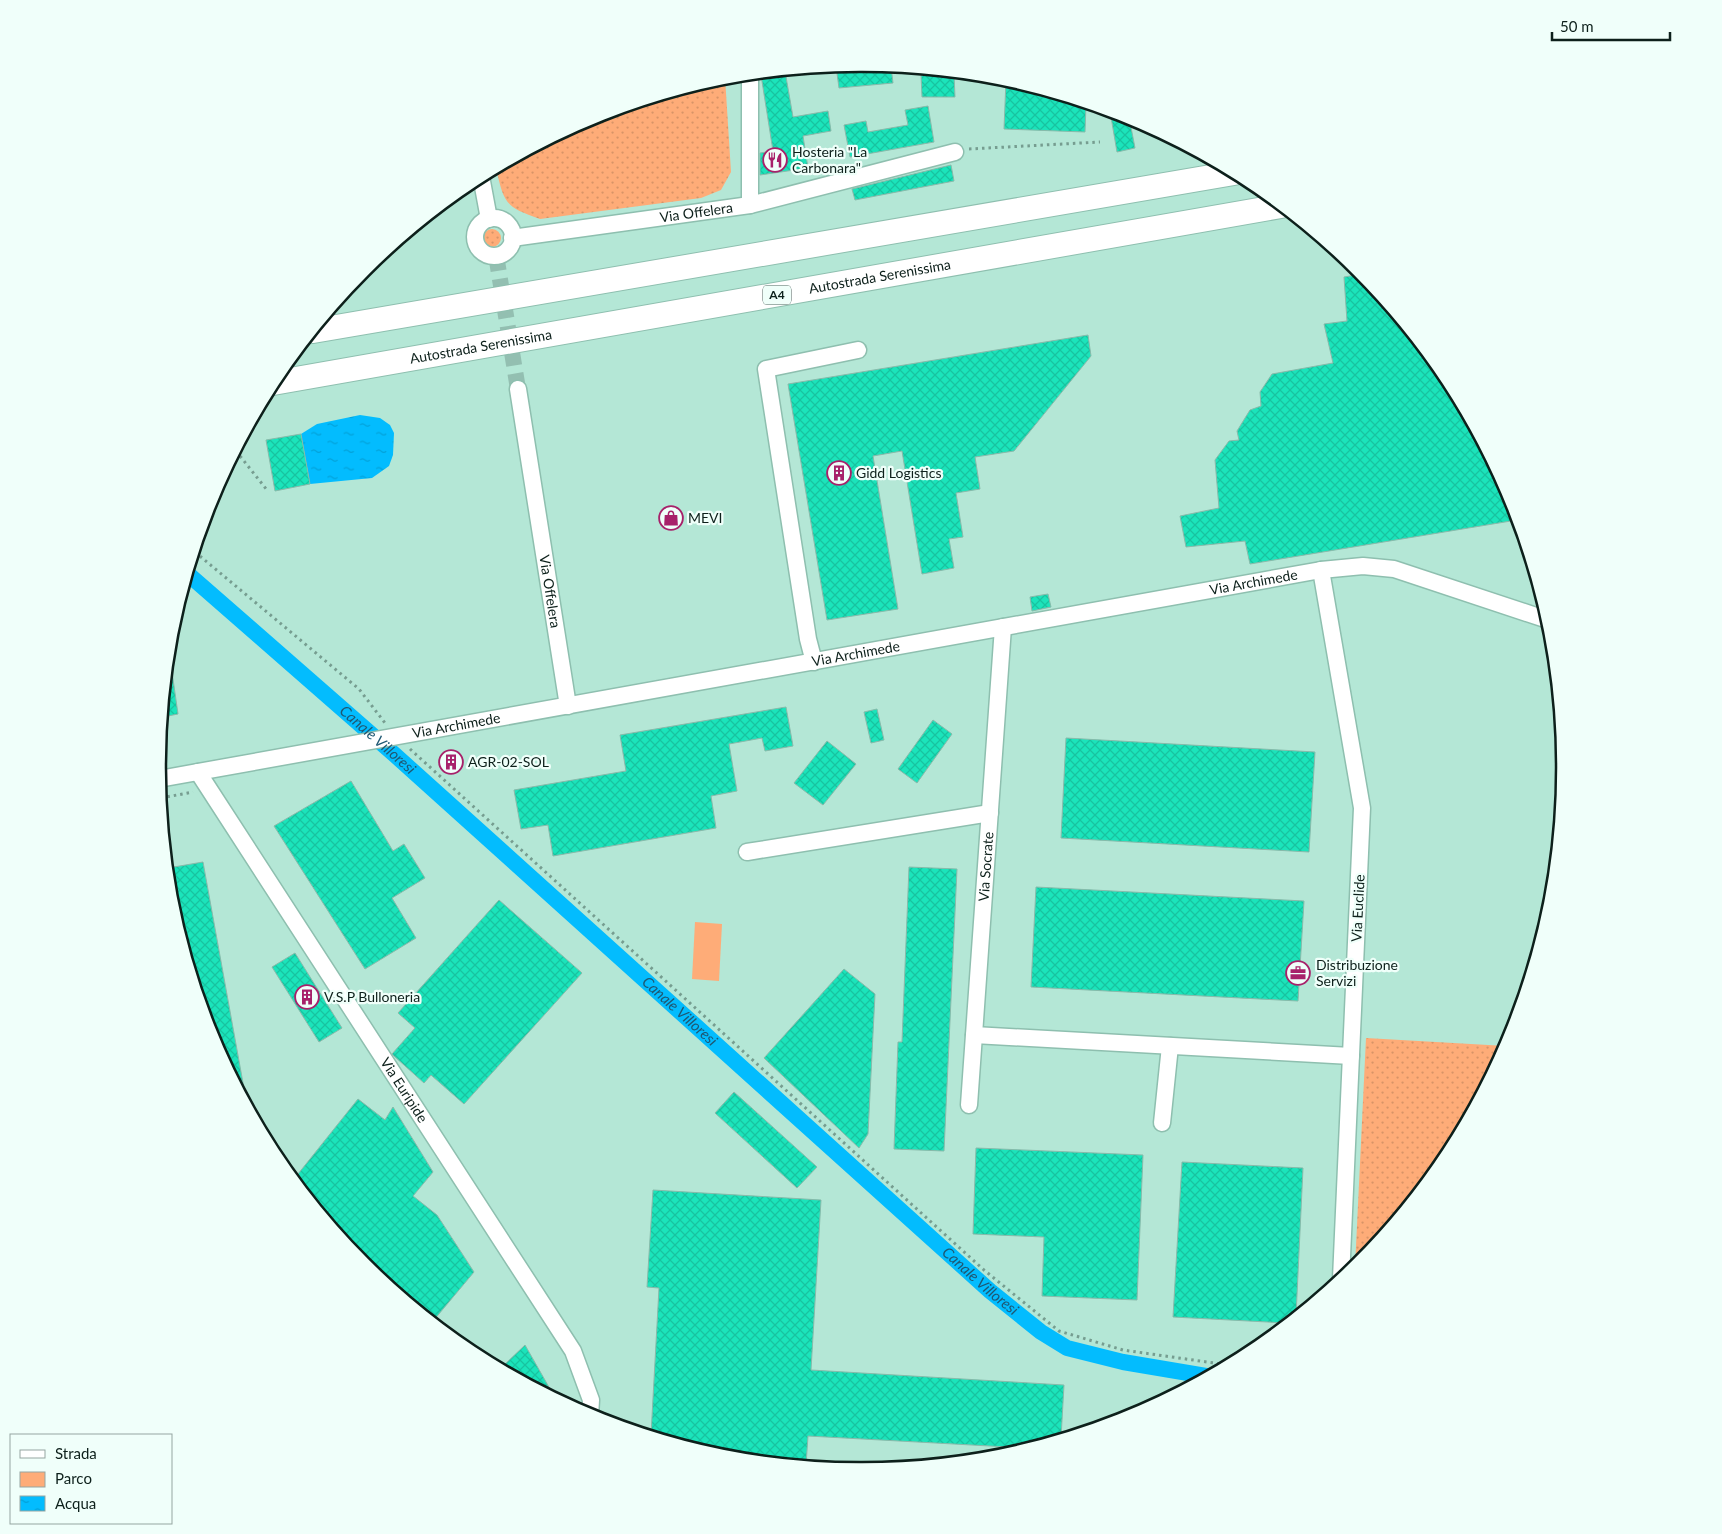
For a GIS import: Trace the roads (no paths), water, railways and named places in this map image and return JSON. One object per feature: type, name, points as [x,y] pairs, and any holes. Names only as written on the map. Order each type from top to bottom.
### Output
[{"type":"highway","points":[[322,329],[1223,175]]},
{"type":"highway","name":"Autostrada Serenissima","points":[[284,381],[1272,208]]},
{"type":"street","name":"Via Offelera","points":[[512,238],[750,205],[750,82]]},
{"type":"street","points":[[750,205],[953,153]]},
{"type":"street","points":[[483,185],[489,219]]},
{"type":"street","points":[[495,218],[510,227],[512,238],[509,248],[501,254],[490,255],[484,253],[476,243],[475,237],[479,226],[489,219],[495,218]]},
{"type":"street","points":[[814,662],[808,639],[766,369],[858,350]]},
{"type":"street","name":"Via Offelera","points":[[518,389],[568,706]]},
{"type":"street","name":"Via Archimede","points":[[166,778],[352,746],[1321,570],[1363,566],[1394,569],[1539,617]]},
{"type":"street","name":"Via Euclide","points":[[1321,570],[1362,808],[1341,1268]]},
{"type":"street","name":"Via Socrate","points":[[969,1105],[1003,627]]},
{"type":"street","name":"Via Euripide","points":[[198,772],[573,1351],[591,1400],[591,1407]]},
{"type":"street","points":[[747,852],[990,813]]},
{"type":"street","points":[[974,1035],[1351,1056]]},
{"type":"street","points":[[1162,1123],[1170,1046]]},
{"type":"water","points":[[360,415],[380,418],[390,425],[394,433],[393,455],[389,466],[372,478],[310,484],[301,434],[317,424]]},
{"type":"waterway","name":"Canale Villoresi","points":[[193,578],[395,755],[990,1291],[1041,1332],[1067,1348],[1123,1362],[1196,1374]]},
{"type":"tunnel","points":[[496,255],[518,389]]},
{"type":"place","name":"Hosteria \"La Carbonara\"","points":[[775,160]]},
{"type":"place","name":"Gidd Logistics","points":[[839,473]]},
{"type":"place","name":"MEVI","points":[[671,518]]},
{"type":"place","name":"AGR-02-SOL","points":[[451,762]]},
{"type":"place","name":"Distribuzione Servizi","points":[[1298,973]]},
{"type":"place","name":"V.S.P Bulloneria","points":[[307,997]]}]
